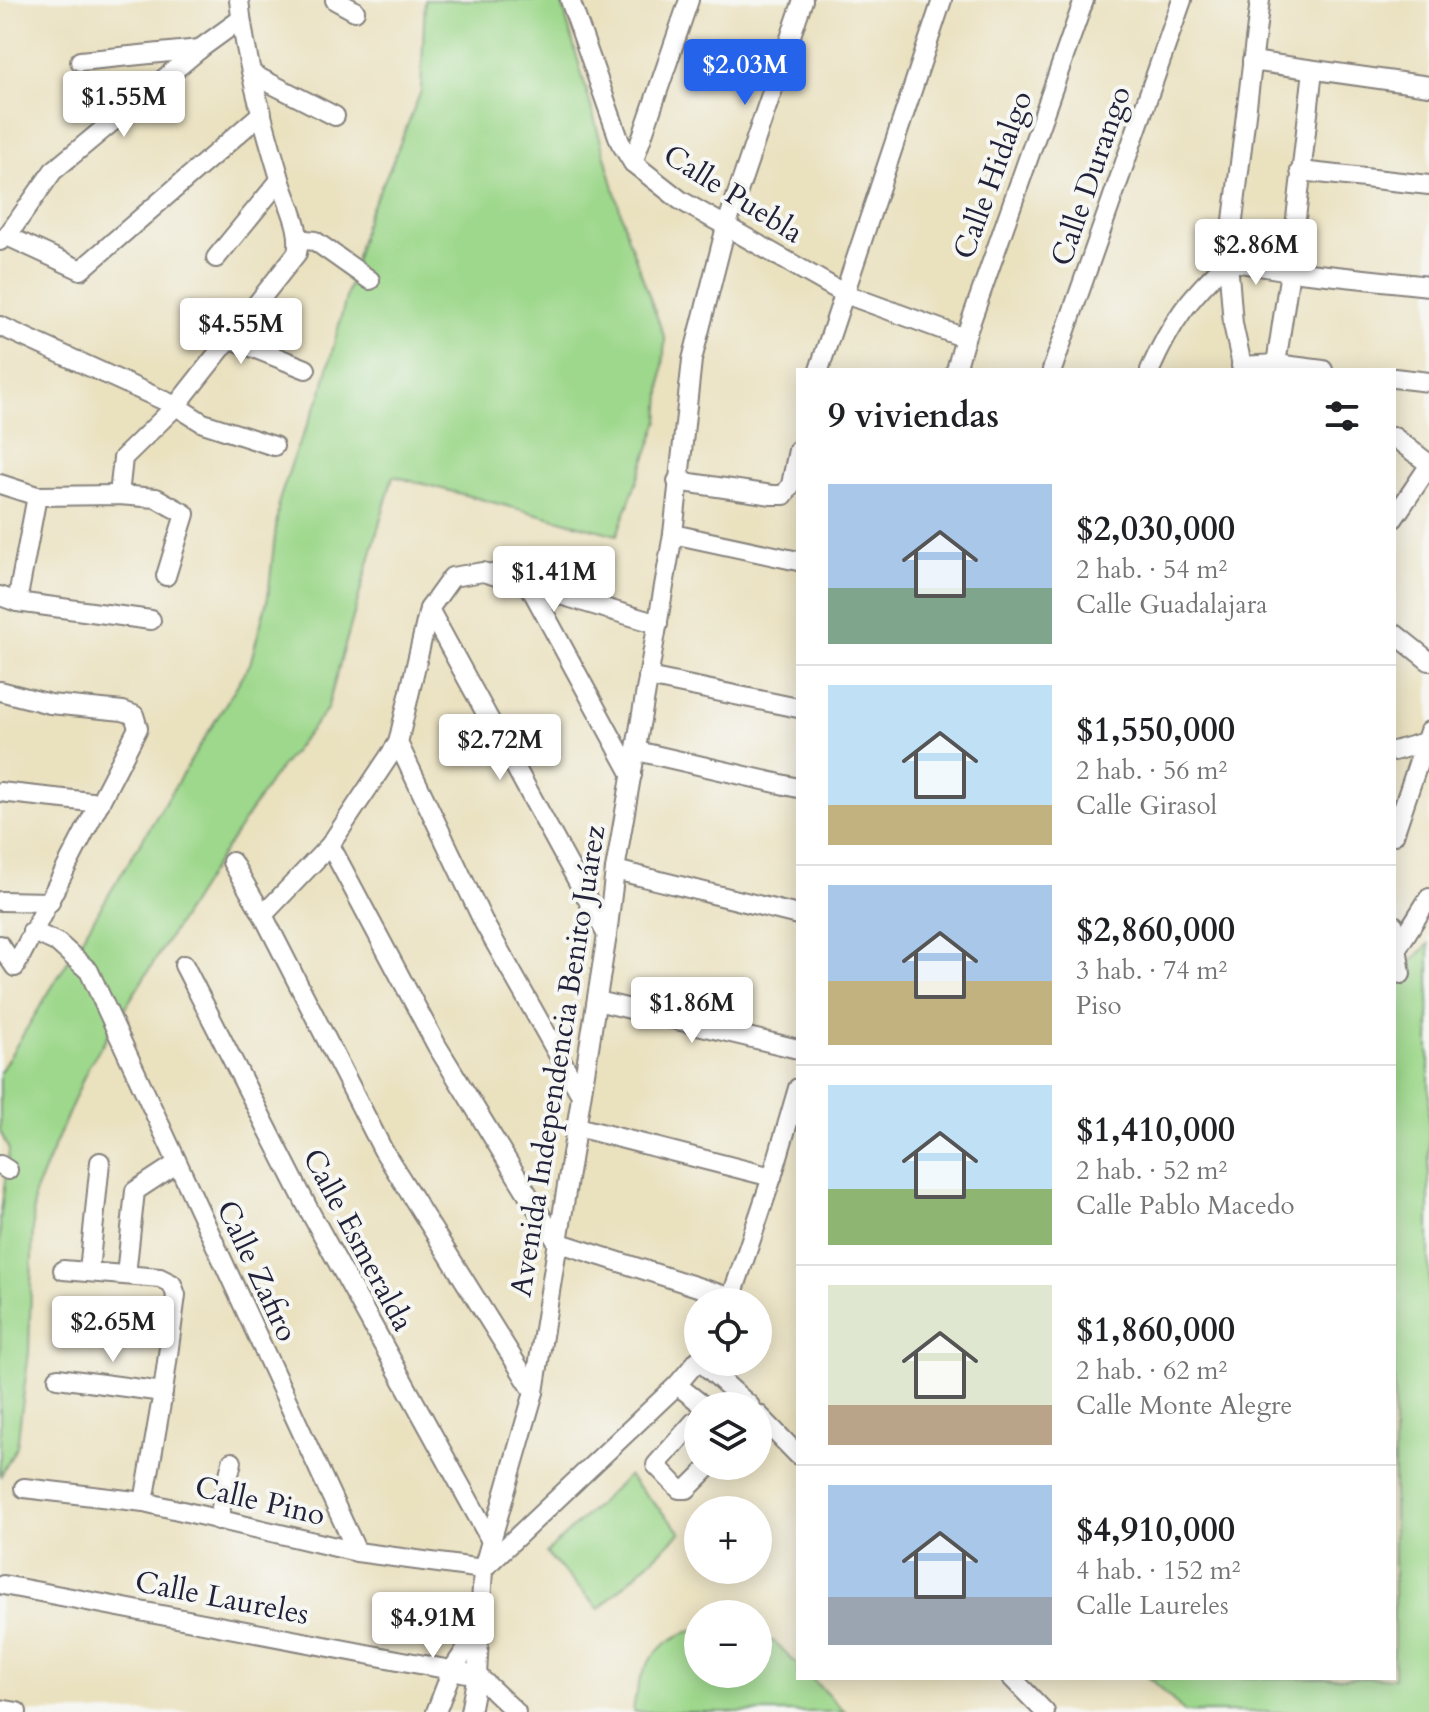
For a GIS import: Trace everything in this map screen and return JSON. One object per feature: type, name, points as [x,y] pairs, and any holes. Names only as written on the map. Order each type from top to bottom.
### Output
[{"type":"street","points":[[119,495],[123,458],[176,406],[297,253],[298,232],[280,180],[252,74],[239,0]]},
{"type":"street","points":[[335,0],[355,11]]},
{"type":"street","name":"Calle Puebla","points":[[570,0],[620,142],[633,163],[680,200],[845,294],[965,338]]},
{"type":"street","points":[[633,163],[689,0]]},
{"type":"street","name":"Avenida Independencia Benito Juárez","points":[[470,1712],[477,1675],[483,1569],[534,1392],[615,870],[673,534],[692,360],[726,227],[803,0]]},
{"type":"street","points":[[820,368],[942,0]]},
{"type":"street","name":"Calle Hidalgo","points":[[957,368],[1084,0]]},
{"type":"street","name":"Calle Durango","points":[[1053,368],[1182,0]]},
{"type":"street","points":[[1258,1],[1228,261],[1233,324],[1242,368],[1276,364],[1305,368]]},
{"type":"street","points":[[241,19],[201,48],[53,171],[4,239],[81,270],[262,113]]},
{"type":"street","points":[[80,61],[201,48]]},
{"type":"street","points":[[1252,61],[1429,86]]},
{"type":"street","points":[[1276,364],[1313,70]]},
{"type":"street","points":[[252,74],[335,116]]},
{"type":"street","points":[[1300,171],[1429,185]]},
{"type":"street","points":[[216,258],[280,180]]},
{"type":"street","points":[[299,243],[315,241],[370,280]]},
{"type":"street","points":[[1228,261],[1429,286]]},
{"type":"street","points":[[1151,368],[1166,333],[1193,294],[1228,261]]},
{"type":"street","points":[[196,319],[231,339],[306,369]]},
{"type":"street","points":[[0,326],[176,406],[203,423],[274,446]]},
{"type":"street","points":[[1396,378],[1429,382]]},
{"type":"street","points":[[1396,439],[1429,465],[1396,515]]},
{"type":"street","points":[[677,481],[784,495],[791,485],[796,460]]},
{"type":"street","points":[[0,484],[37,496],[156,498],[185,514],[166,576]]},
{"type":"street","points":[[37,496],[8,599],[151,620]]},
{"type":"street","points":[[673,534],[796,561]]},
{"type":"street","points":[[263,915],[330,845],[398,743],[429,609],[452,577],[483,572],[658,624]]},
{"type":"street","points":[[529,585],[632,775]]},
{"type":"street","points":[[429,609],[607,935]]},
{"type":"street","points":[[1396,634],[1424,654]]},
{"type":"street","points":[[1396,649],[1424,654]]},
{"type":"street","points":[[648,677],[796,708]]},
{"type":"street","points":[[0,691],[50,704],[123,711],[134,715],[138,728],[15,967],[0,945]]},
{"type":"street","points":[[1396,750],[1427,736]]},
{"type":"street","points":[[1396,829],[1427,736]]},
{"type":"street","points":[[398,743],[484,923],[581,1095]]},
{"type":"street","points":[[637,751],[796,788]]},
{"type":"street","points":[[0,792],[100,803]]},
{"type":"street","points":[[330,845],[437,1046],[557,1242],[695,1288]]},
{"type":"street","points":[[232,862],[263,915],[383,1150],[534,1392]]},
{"type":"street","points":[[615,870],[796,915]]},
{"type":"street","points":[[1398,947],[1429,898]]},
{"type":"street","points":[[0,901],[50,902]]},
{"type":"street","name":"Calle Zafiro","points":[[32,931],[58,943],[89,971],[357,1552]]},
{"type":"street","points":[[1396,936],[1401,974]]},
{"type":"street","name":"Calle Esmeralda","points":[[184,965],[310,1212],[490,1539]]},
{"type":"street","points":[[597,1001],[796,1049]]},
{"type":"street","points":[[735,1288],[796,1095]]},
{"type":"street","points":[[577,1127],[772,1177]]},
{"type":"street","points":[[89,1271],[100,1162]]},
{"type":"street","points":[[126,1275],[135,1191],[176,1164]]},
{"type":"street","points":[[63,1270],[160,1278],[172,1284],[176,1295],[144,1502]]},
{"type":"street","points":[[483,1569],[686,1376]]},
{"type":"street","points":[[717,1376],[734,1392]]},
{"type":"street","points":[[58,1378],[163,1392]]},
{"type":"street","points":[[677,1385],[684,1394]]},
{"type":"street","points":[[772,1428],[796,1453]]},
{"type":"street","points":[[684,1432],[656,1465],[679,1489],[687,1489],[696,1480]]},
{"type":"street","points":[[218,1520],[232,1462]]},
{"type":"street","name":"Calle Pino","points":[[24,1488],[144,1502],[357,1552],[483,1569]]},
{"type":"street","name":"Calle Laureles","points":[[3,1585],[477,1675]]},
{"type":"street","points":[[436,1712],[452,1670],[477,1633]]},
{"type":"street","points":[[477,1675],[516,1712]]},
{"type":"street","points":[[1014,1680],[1045,1712]]},
{"type":"street","points":[[0,1709],[17,1712]]},
{"type":"green space","points":[[425,0],[561,0],[628,238],[665,339],[659,421],[617,535],[393,476],[327,709],[271,780],[88,1067],[34,1194],[29,1352],[17,1446],[0,1477],[0,1220],[9,1150],[0,1131],[0,1072],[250,664],[268,597],[279,501],[296,450],[321,395],[367,216],[421,91]]},
{"type":"green space","points":[[1429,944],[1429,1712],[1185,1712],[1151,1680],[1396,1680],[1396,977]]},
{"type":"green space","points":[[628,1476],[681,1532],[599,1609],[546,1553]]},
{"type":"green space","points":[[684,1634],[684,1688],[772,1688],[772,1641],[796,1663],[796,1680],[813,1680],[845,1712],[633,1712],[644,1670],[671,1640]]}]
